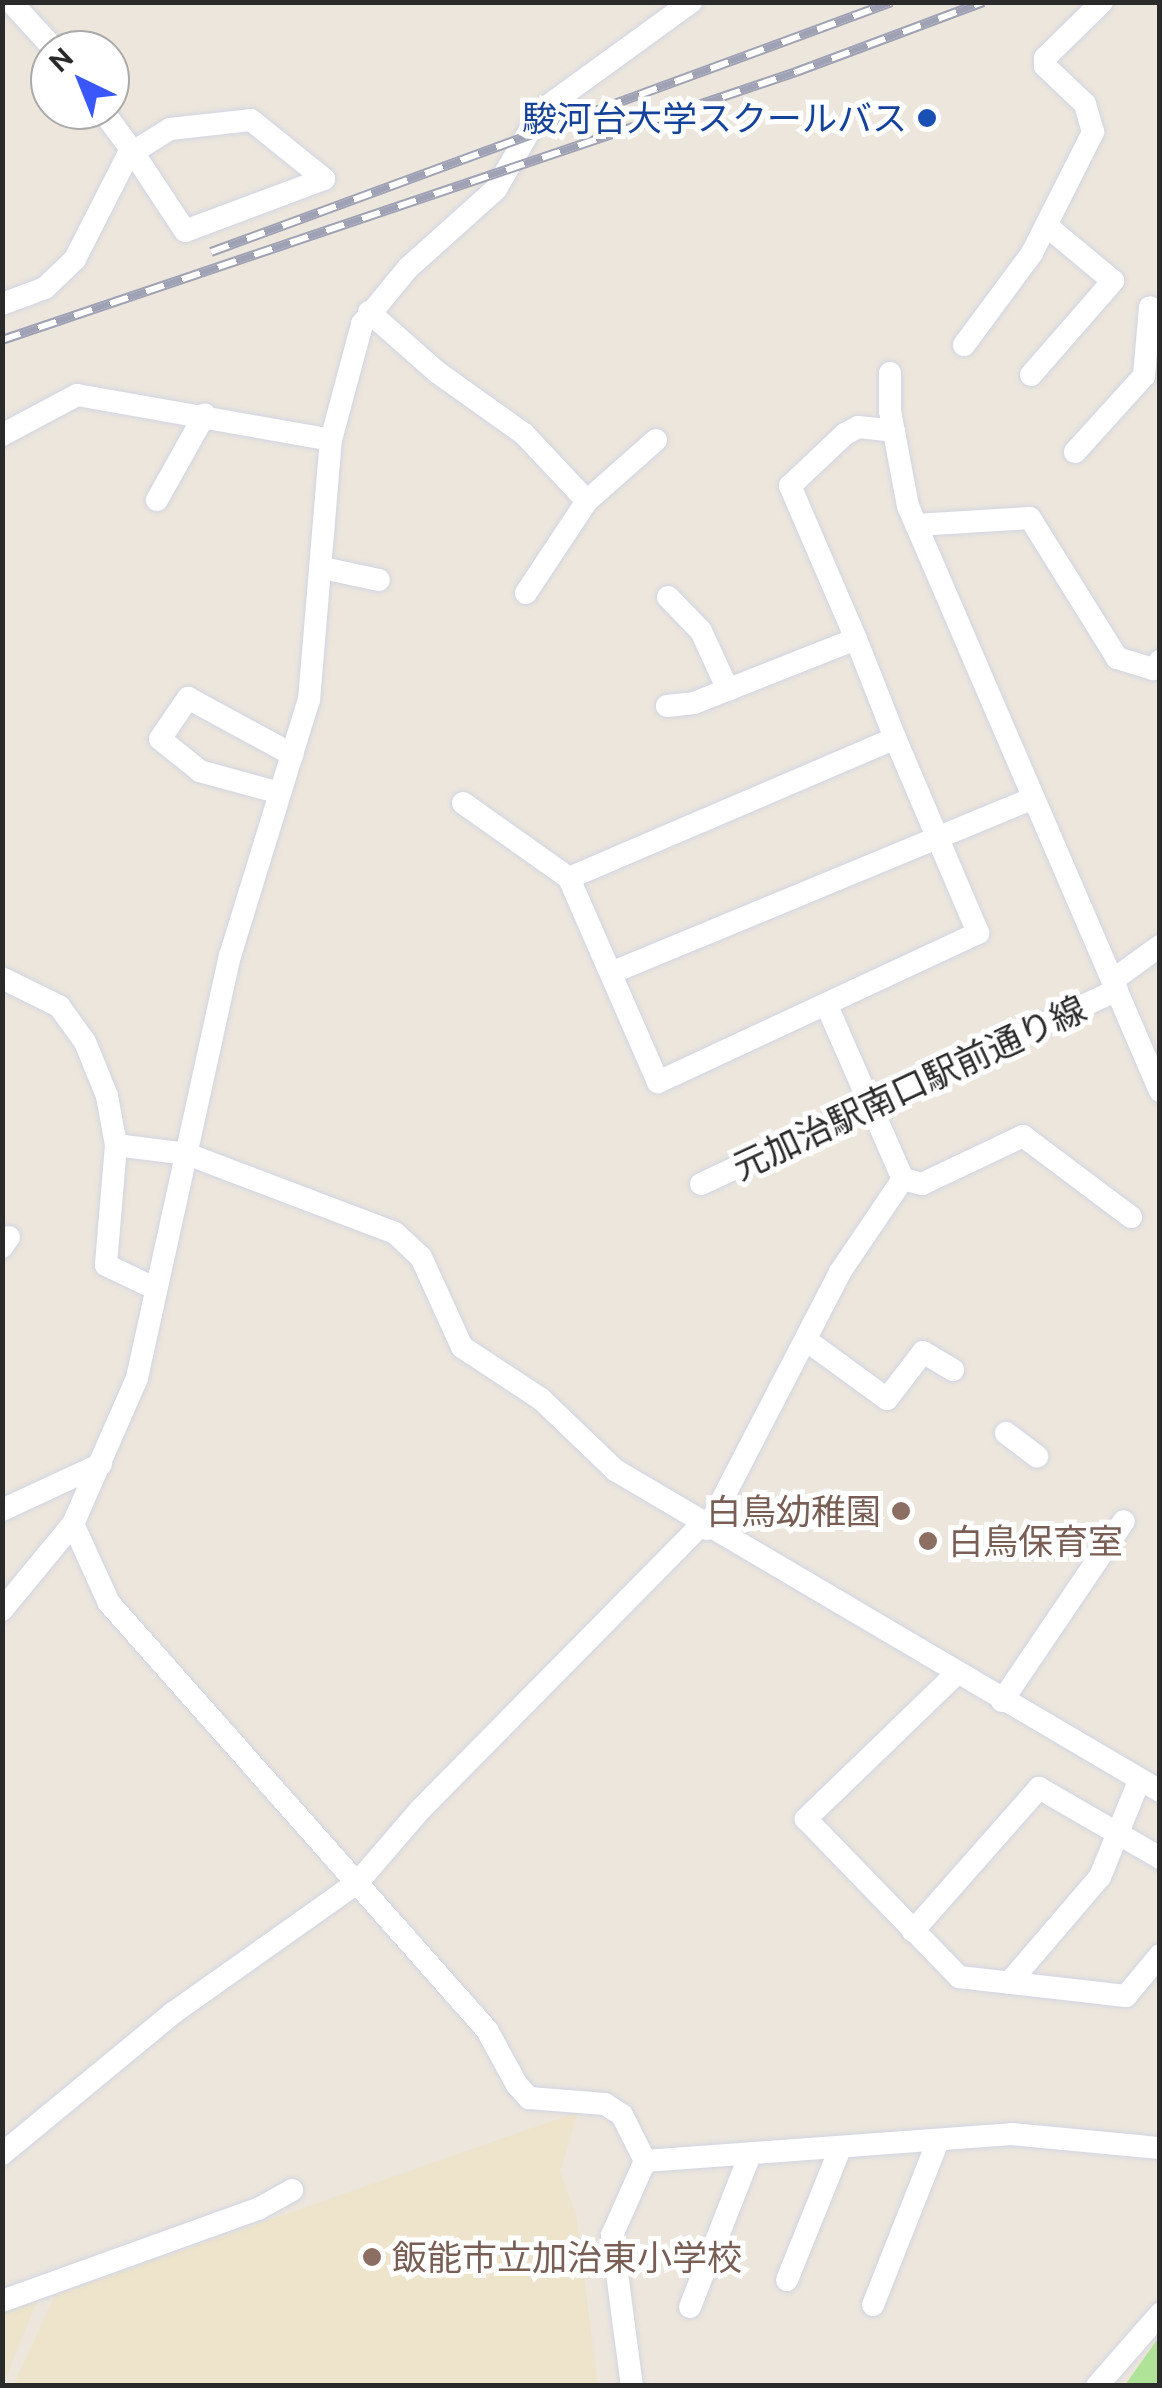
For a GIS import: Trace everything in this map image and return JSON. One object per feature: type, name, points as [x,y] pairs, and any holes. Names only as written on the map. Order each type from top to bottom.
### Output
[{"type":"street","points":[[10,2],[36,30]]},
{"type":"street","points":[[964,345],[1047,226],[1093,124],[1080,98],[1045,66],[1046,58],[1102,2]]},
{"type":"street","points":[[2,1610],[73,1524],[137,1378],[230,956],[276,792],[292,755],[316,655],[330,440],[368,312],[496,190],[542,111],[691,3]]},
{"type":"street","points":[[2,304],[46,288],[75,259],[133,152],[170,129],[251,120],[324,179],[184,231],[133,152],[117,130]]},
{"type":"street","points":[[1047,226],[1155,310],[1144,376],[1075,452]]},
{"type":"street","points":[[1031,376],[1113,281]]},
{"type":"street","points":[[368,312],[437,372],[524,434],[586,502]]},
{"type":"street","points":[[890,373],[894,431],[916,525],[1160,1092]]},
{"type":"street","points":[[2,435],[77,396],[205,414],[330,440]]},
{"type":"street","points":[[157,500],[205,414]]},
{"type":"street","points":[[463,804],[569,878],[658,1082],[978,933],[790,486],[844,434],[858,427],[894,431]]},
{"type":"street","points":[[526,593],[586,502],[656,440]]},
{"type":"street","points":[[916,525],[1030,518],[1117,658],[1157,668]]},
{"type":"street","points":[[322,568],[379,580]]},
{"type":"street","points":[[668,597],[701,631],[728,690]]},
{"type":"street","points":[[667,706],[728,690],[856,639]]},
{"type":"street","points":[[276,792],[200,771],[160,739],[188,698],[292,755]]},
{"type":"street","points":[[569,878],[895,738]]},
{"type":"street","points":[[611,973],[1033,798]]},
{"type":"street","name":"元加治駅南口駅前通り線","points":[[702,1184],[1115,985],[1160,946]]},
{"type":"street","points":[[2,978],[59,1006],[85,1042],[107,1096],[116,1145],[106,1265],[154,1288]]},
{"type":"street","points":[[826,1006],[903,1179]]},
{"type":"street","points":[[903,1179],[922,1184],[1023,1136],[1131,1217]]},
{"type":"street","points":[[116,1145],[187,1154],[395,1234],[421,1256],[462,1347],[541,1399],[615,1470],[704,1527],[1149,1786],[1118,1833],[1100,1877],[1009,1983]]},
{"type":"street","points":[[2,2154],[172,2014],[358,1882],[420,1810],[704,1527],[874,1215],[903,1179]]},
{"type":"street","points":[[806,1340],[887,1399],[923,1352],[953,1370]]},
{"type":"street","points":[[1006,1433],[1037,1456]]},
{"type":"street","points":[[2,1510],[101,1464]]},
{"type":"street","points":[[1002,1701],[1124,1521]]},
{"type":"street","points":[[73,1524],[109,1603],[487,2030],[529,2098],[605,2104],[622,2115],[646,2161]]},
{"type":"street","points":[[956,1674],[806,1819],[959,1977],[1126,1996],[1160,1955]]},
{"type":"street","points":[[913,1931],[1038,1788],[1160,1858]]},
{"type":"street","points":[[646,2161],[1011,2134],[1160,2148]]},
{"type":"street","points":[[872,2305],[938,2141]]},
{"type":"street","points":[[787,2280],[840,2149]]},
{"type":"street","points":[[690,2308],[750,2155]]},
{"type":"street","points":[[632,2386],[612,2234],[646,2161]]},
{"type":"street","points":[[2,2301],[258,2209],[292,2190]]},
{"type":"street","points":[[1097,2386],[1160,2314]]},
{"type":"shaded area","name":"飯能市立加治東小学校","points":[[578,2112],[560,2171],[576,2214],[598,2385],[13,2386],[55,2295]]},
{"type":"shaded area","points":[[41,2291],[3,2385],[3,2305]]},
{"type":"green space","points":[[1159,2337],[1159,2385],[1125,2385]]},
{"type":"railway","points":[[211,252],[892,2]]},
{"type":"railway","points":[[2,340],[796,72],[983,2]]},
{"type":"place","name":"駿河台大学スクールバス","points":[[927,118]]},
{"type":"place","name":"白鳥幼稚園","points":[[901,1511]]},
{"type":"place","name":"白鳥保育室","points":[[928,1541]]},
{"type":"place","name":"飯能市立加治東小学校","points":[[372,2257]]}]
